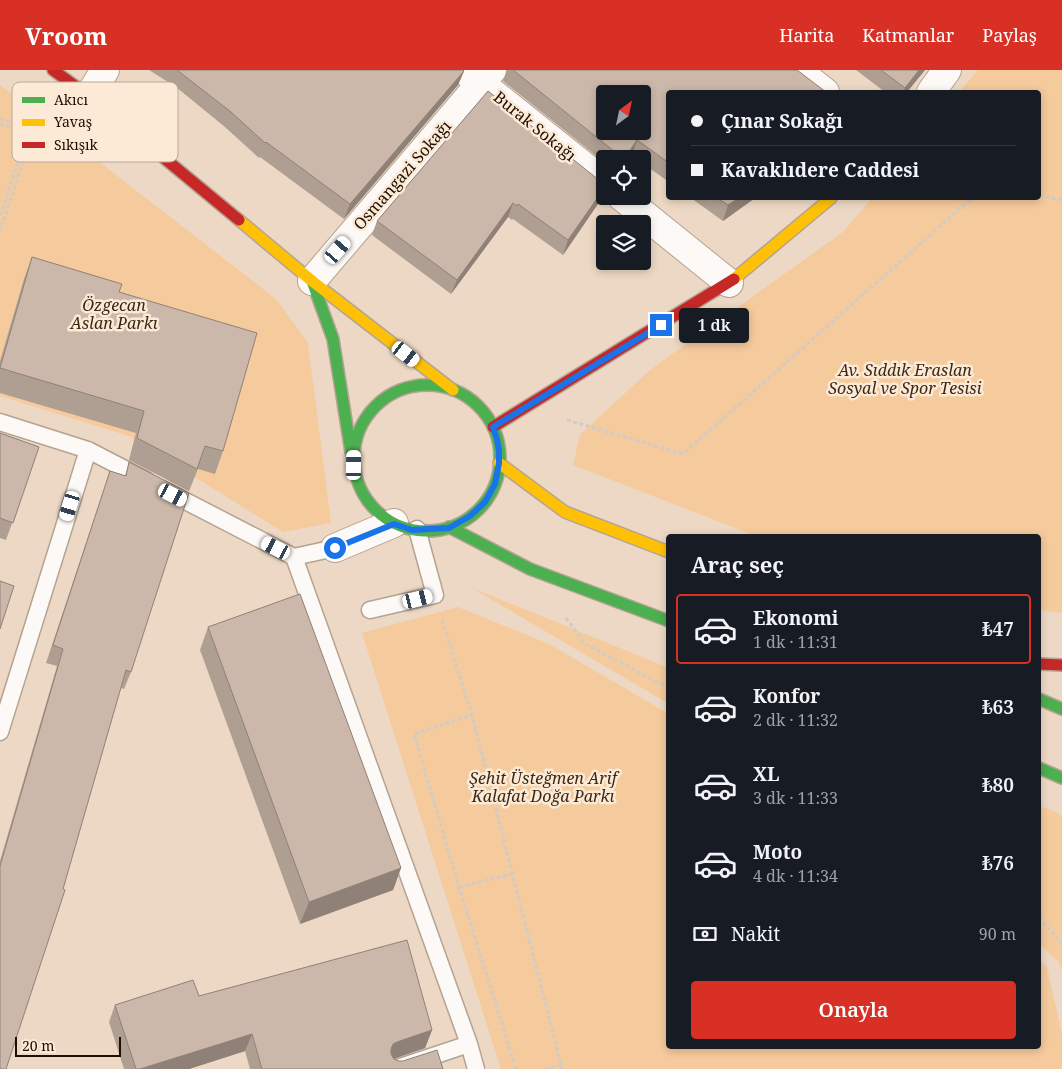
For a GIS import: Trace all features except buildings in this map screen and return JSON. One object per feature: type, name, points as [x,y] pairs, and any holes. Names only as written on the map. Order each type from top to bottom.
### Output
[{"type":"main road","points":[[53,70],[70,82]]},
{"type":"main road","points":[[169,162],[312,281],[453,390],[470,399],[483,412],[493,427],[497,439],[499,463],[495,484],[485,502],[470,516],[449,528]]},
{"type":"main road","points":[[493,427],[729,283],[829,200]]},
{"type":"main road","points":[[312,281],[332,338],[354,465],[360,489],[374,509],[405,526],[449,528],[530,569],[666,620]]},
{"type":"main road","points":[[354,465],[354,444],[361,424],[374,407],[391,394],[411,386],[432,385],[453,390]]},
{"type":"main road","points":[[499,463],[564,512],[666,551]]},
{"type":"main road","points":[[1041,664],[1062,665]]},
{"type":"main road","points":[[1041,700],[1062,709]]},
{"type":"main road","points":[[1041,760],[1062,768]]},
{"type":"main road","points":[[1041,769],[1062,778]]},
{"type":"street","points":[[98,82],[105,70]]},
{"type":"street","points":[[797,70],[822,90]]},
{"type":"street","points":[[932,90],[947,70]]},
{"type":"street","name":"Burak Sokağı","points":[[479,74],[596,175]]},
{"type":"street","name":"Osmangazi Sokağı","points":[[312,281],[479,74]]},
{"type":"street","points":[[632,205],[729,283]]},
{"type":"street","points":[[335,548],[405,526]]},
{"type":"lane","points":[[0,422],[88,450],[294,557],[335,548]]},
{"type":"lane","points":[[0,732],[88,450]]},
{"type":"lane","points":[[370,610],[435,595],[405,526]]},
{"type":"lane","points":[[294,557],[469,1044],[476,1069]]},
{"type":"lane","points":[[394,1069],[469,1044]]},
{"type":"path","points":[[0,118],[12,123]]},
{"type":"path","points":[[0,124],[12,128]]},
{"type":"path","points":[[0,216],[18,162]]},
{"type":"path","points":[[0,231],[23,162]]},
{"type":"path","points":[[1041,196],[1062,200]]},
{"type":"path","points":[[526,407],[683,454],[970,200]]},
{"type":"path","points":[[435,595],[472,715],[561,1067],[546,1069]]},
{"type":"path","points":[[563,614],[585,644],[666,686]]},
{"type":"path","points":[[472,715],[414,734],[459,887],[516,1069]]},
{"type":"path","points":[[459,887],[512,874]]},
{"type":"path","points":[[1041,919],[1062,944]]},
{"type":"green space","name":"Av. Sıddık Eraslan Sosyal ve Spor Tesisi","points":[[978,70],[1062,70],[1062,613],[1041,610],[1041,534],[751,534],[573,465],[580,435],[650,370],[843,232],[870,200],[1041,200],[1041,90],[961,90]]},
{"type":"green space","name":"Özgecan Aslan Parkı","points":[[0,85],[12,94],[12,162],[99,162],[276,299],[308,343],[331,523],[283,532],[129,436],[0,396]]},
{"type":"green space","points":[[472,588],[666,667],[666,702]]},
{"type":"green space","name":"Şehit Üsteğmen Arif Kalafat Doğa Parkı","points":[[458,607],[549,644],[666,712],[666,1049],[1041,1049],[1041,962],[1047,967],[1062,1034],[1062,1069],[501,1069],[362,633]]},
{"type":"green space","points":[[1041,807],[1062,816],[1062,972],[1059,962],[1041,946]]},
{"type":"traffic: fast","points":[[312,281],[333,339],[351,452]]},
{"type":"traffic: fast","points":[[427,385],[455,391],[478,407],[494,430],[500,458],[494,486],[478,509],[455,525],[427,531],[399,525],[376,509],[360,486],[354,458],[360,430],[376,407],[399,391],[427,385]]},
{"type":"traffic: fast","points":[[449,527],[530,569],[666,620]]},
{"type":"traffic: fast","points":[[1041,700],[1062,709]]},
{"type":"traffic: fast","points":[[1041,769],[1062,778]]},
{"type":"traffic: slow","points":[[734,279],[829,200]]},
{"type":"traffic: slow","points":[[239,220],[312,281],[453,390]]},
{"type":"traffic: slow","points":[[499,463],[565,512],[666,551]]},
{"type":"traffic: jam","points":[[53,70],[70,82]]},
{"type":"traffic: jam","points":[[169,162],[239,220]]},
{"type":"traffic: jam","points":[[493,427],[734,279]]},
{"type":"traffic: jam","points":[[1041,664],[1062,665]]},
{"type":"route","points":[[335,548],[394,524],[412,530],[449,528],[470,516],[485,502],[495,484],[499,451],[493,427],[661,325]]}]
